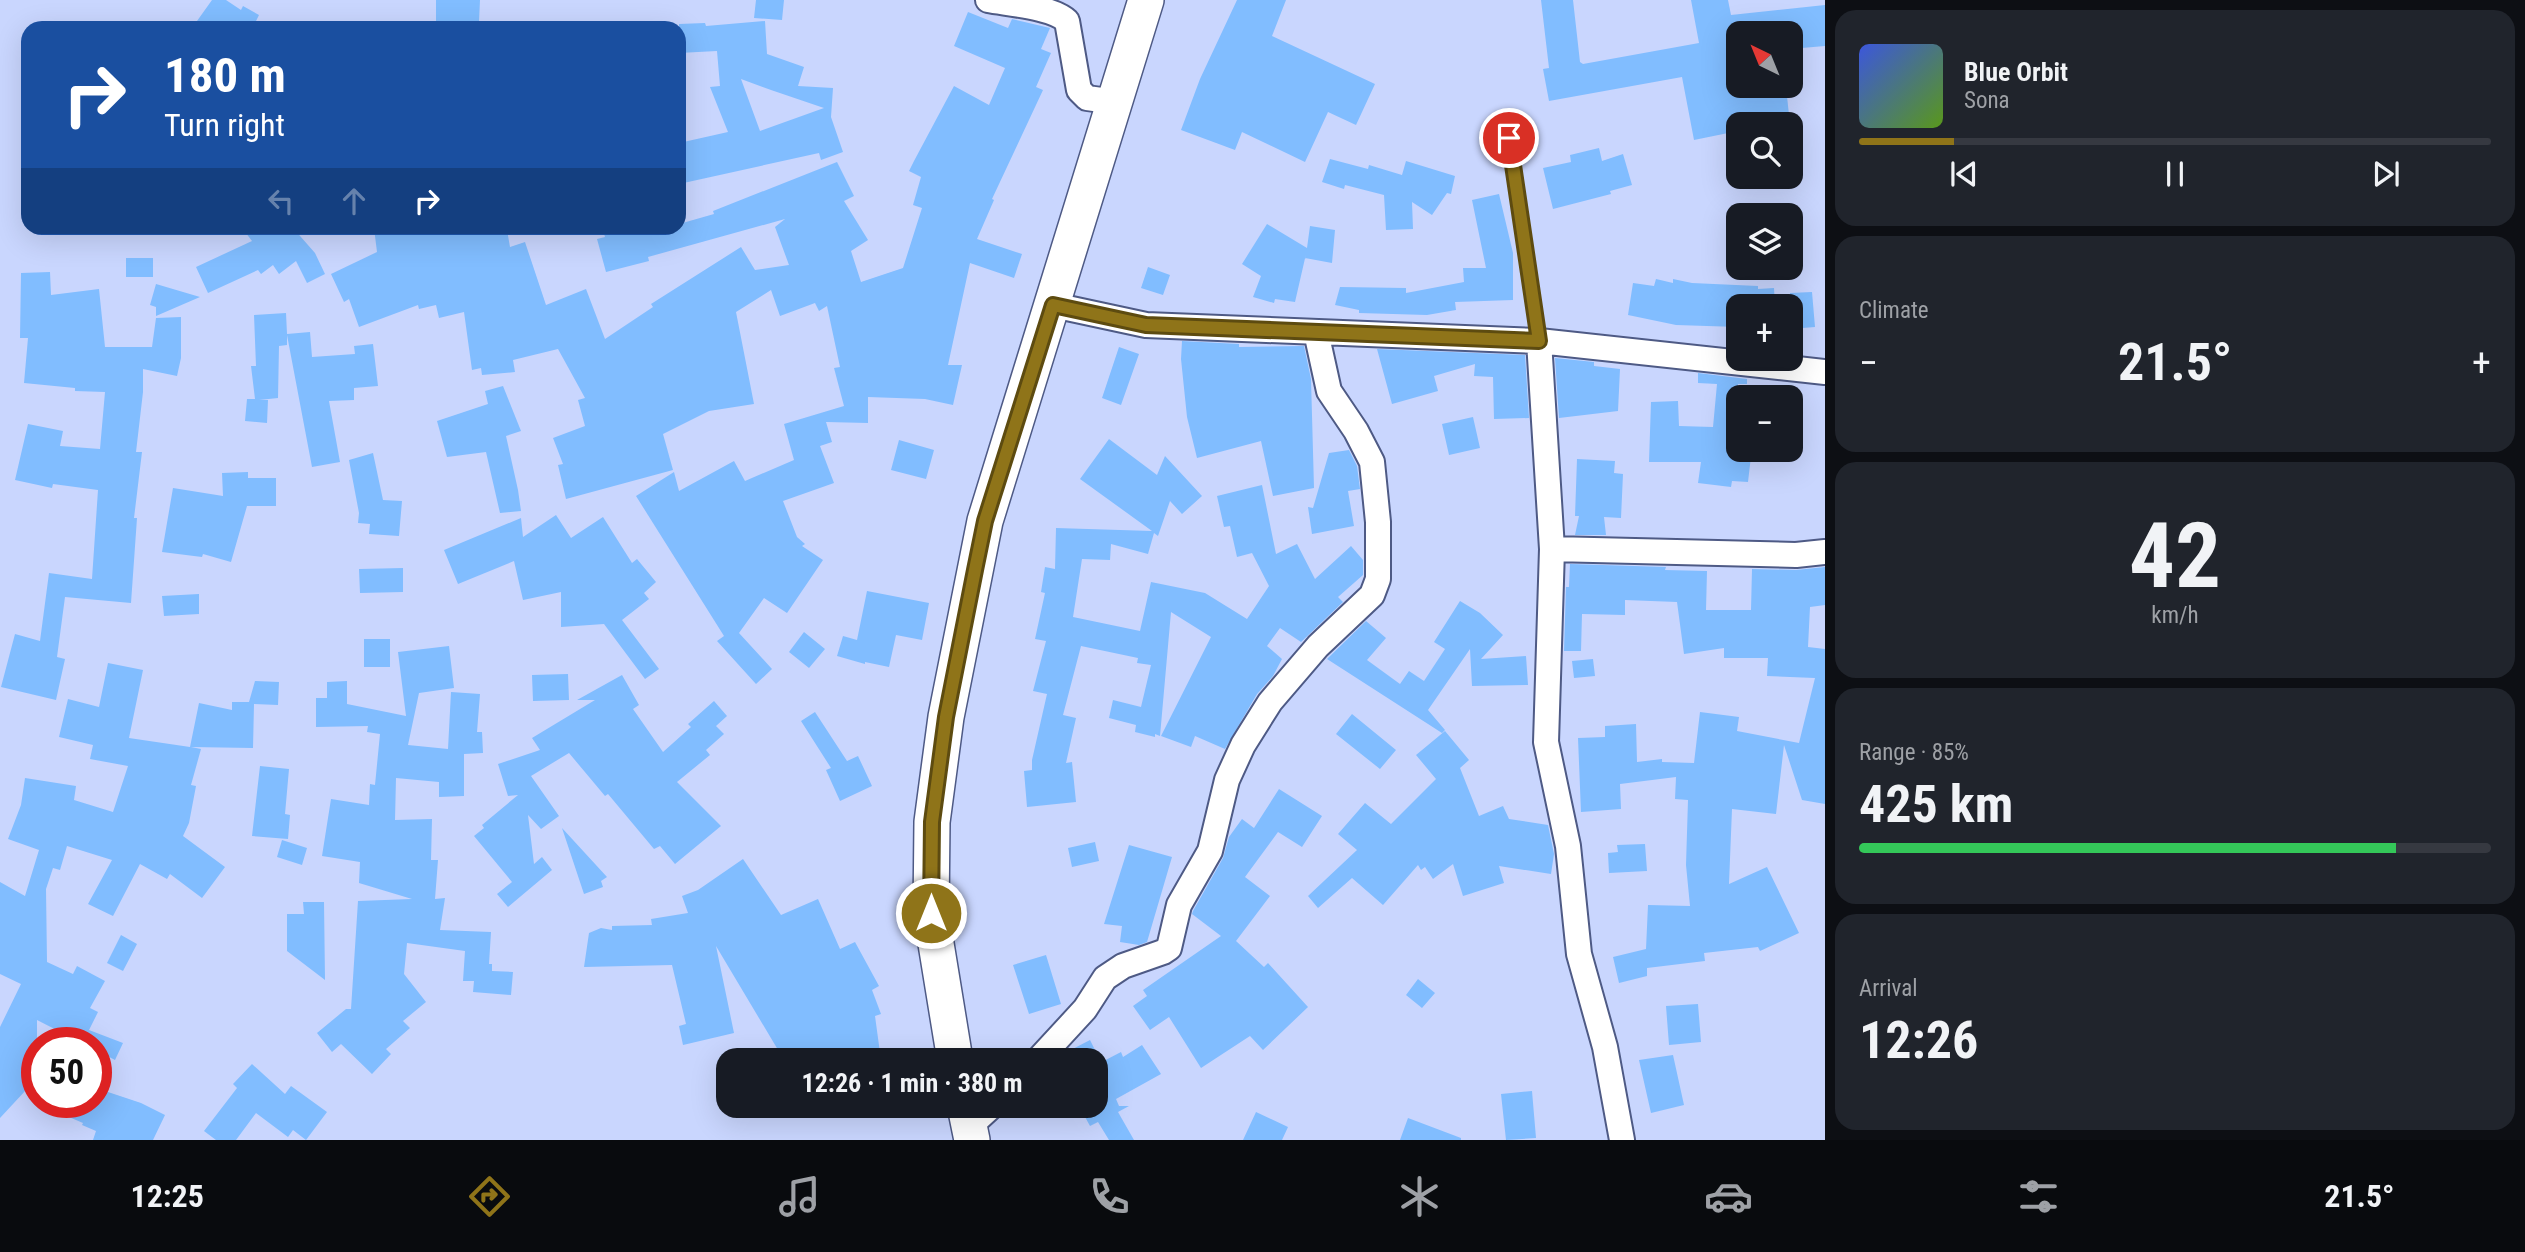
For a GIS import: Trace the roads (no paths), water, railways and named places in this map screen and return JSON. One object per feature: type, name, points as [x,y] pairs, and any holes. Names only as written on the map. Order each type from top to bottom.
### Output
[{"type":"main road","points":[[953,1048],[931,913],[932,822],[946,717],[985,521],[1146,0]]},
{"type":"street","points":[[988,0],[1063,17],[1067,21],[1079,90],[1087,97],[1116,102]]},
{"type":"street","points":[[1053,305],[1146,325],[1539,341],[1825,372]]},
{"type":"street","points":[[1048,1048],[1085,1009],[1105,978],[1122,966],[1169,948],[1179,905],[1210,851],[1227,780],[1243,746],[1270,702],[1318,646],[1372,595],[1378,579],[1373,462],[1329,391],[1316,332]]},
{"type":"street","points":[[1539,341],[1552,549],[1546,742],[1568,846],[1579,954],[1605,1047],[1622,1140]]},
{"type":"street","points":[[1552,549],[1796,555],[1825,552]]},
{"type":"lane","points":[[1509,138],[1539,341]]}]
